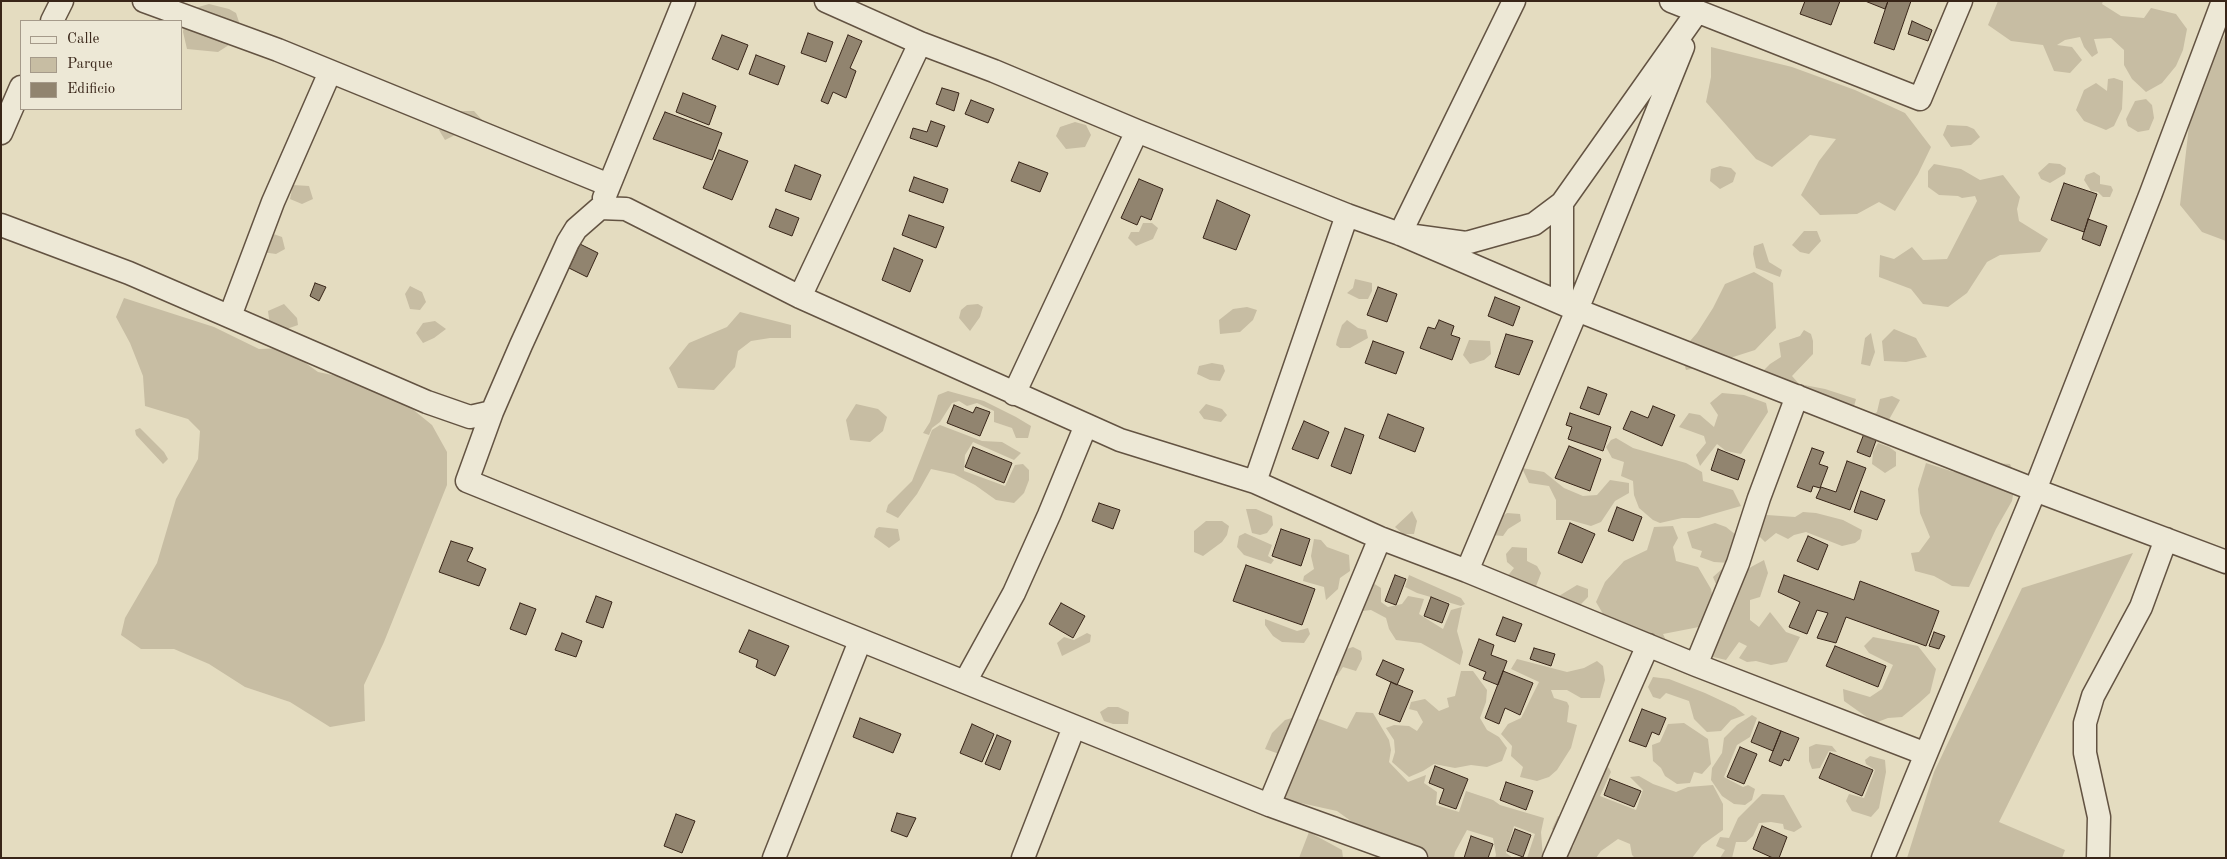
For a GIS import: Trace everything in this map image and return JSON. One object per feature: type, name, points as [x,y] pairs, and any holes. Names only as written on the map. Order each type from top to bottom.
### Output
[{"type":"street","points":[[52,20],[62,1]]},
{"type":"street","points":[[144,1],[330,72],[609,185]]},
{"type":"street","points":[[684,1],[600,208],[582,223],[568,242],[492,412],[467,481],[1268,805],[1416,858]]},
{"type":"street","points":[[826,1],[920,43],[994,71],[1137,131],[1347,215],[1400,234],[1569,306],[2035,490],[2226,562]]},
{"type":"street","points":[[1400,234],[1514,1]]},
{"type":"street","points":[[1671,1],[1699,7],[1920,99],[1961,1]]},
{"type":"street","points":[[1883,858],[2035,490],[2224,1]]},
{"type":"street","points":[[1400,234],[1466,243],[1534,224],[1562,203],[1699,7]]},
{"type":"street","points":[[1467,571],[1569,306],[1699,7]]},
{"type":"street","points":[[800,297],[920,43]]},
{"type":"street","points":[[230,316],[273,202],[330,72]]},
{"type":"street","points":[[1,133],[20,89]]},
{"type":"street","points":[[1014,394],[1137,131]]},
{"type":"street","points":[[1562,203],[1569,306]]},
{"type":"street","points":[[600,208],[626,208],[800,297],[1120,440],[1255,482],[1380,538],[1467,571],[1696,665],[1926,754]]},
{"type":"street","points":[[1255,482],[1347,215]]},
{"type":"street","points":[[1,225],[129,274],[230,316],[426,402],[470,416],[492,412]]},
{"type":"street","points":[[1696,665],[1738,563],[1759,498],[1797,396]]},
{"type":"street","points":[[965,682],[1014,593],[1049,515],[1086,424]]},
{"type":"street","points":[[1268,805],[1380,538]]},
{"type":"street","points":[[2098,858],[2099,817],[2085,753],[2085,723],[2093,696],[2141,607],[2166,539]]},
{"type":"street","points":[[774,858],[860,641]]},
{"type":"street","points":[[1554,858],[1648,645]]},
{"type":"street","points":[[1023,858],[1074,727]]},
{"type":"green space","points":[[142,1],[180,1],[195,8],[209,4],[229,9],[236,13],[239,22],[232,43],[218,52],[187,49],[183,32],[186,12]]},
{"type":"green space","points":[[1998,1],[2103,1],[2102,4],[2121,16],[2144,18],[2151,8],[2176,14],[2187,29],[2183,50],[2176,66],[2162,83],[2146,92],[2132,79],[2124,65],[2124,50],[2111,38],[2094,39],[2098,53],[2092,57],[2084,47],[2080,37],[2065,40],[2057,45],[2072,47],[2082,60],[2070,73],[2054,71],[2043,45],[2011,41],[1988,25]]},
{"type":"green space","points":[[2226,33],[2226,241],[2202,232],[2180,205],[2192,99]]},
{"type":"green space","points":[[1711,47],[1792,67],[1855,90],[1905,113],[1931,147],[1918,174],[1895,211],[1879,202],[1857,214],[1820,215],[1801,195],[1819,161],[1836,139],[1810,135],[1772,167],[1756,159],[1706,102],[1711,77]]},
{"type":"green space","points":[[2114,78],[2123,81],[2122,109],[2114,126],[2106,130],[2084,121],[2076,110],[2084,90],[2096,83],[2107,91],[2108,79]]},
{"type":"green space","points":[[2146,99],[2152,105],[2154,118],[2149,130],[2138,132],[2128,126],[2126,119],[2135,101]]},
{"type":"green space","points":[[459,111],[474,111],[483,121],[445,140],[439,130]]},
{"type":"green space","points":[[1075,122],[1086,125],[1091,135],[1085,147],[1066,149],[1056,136],[1060,127]]},
{"type":"green space","points":[[1947,125],[1967,126],[1974,129],[1980,137],[1971,145],[1951,147],[1943,135]]},
{"type":"green space","points":[[2049,163],[2060,164],[2066,168],[2065,174],[2050,183],[2041,179],[2038,173]]},
{"type":"green space","points":[[1934,164],[1961,169],[1980,180],[2003,175],[2020,197],[2017,209],[2019,221],[2048,239],[2040,252],[2000,255],[1987,262],[1967,293],[1948,307],[1923,304],[1911,289],[1879,277],[1880,255],[1894,259],[1912,247],[1923,260],[1947,259],[1977,201],[1975,196],[1962,198],[1939,195],[1928,187],[1928,171]]},
{"type":"green space","points":[[1720,166],[1731,168],[1736,173],[1733,182],[1720,189],[1710,181],[1711,169]]},
{"type":"green space","points":[[2094,172],[2100,176],[2100,184],[2111,186],[2113,190],[2110,197],[2103,197],[2098,192],[2091,191],[2084,180],[2086,175]]},
{"type":"green space","points":[[293,185],[309,186],[313,199],[302,204],[290,199]]},
{"type":"green space","points":[[1143,223],[1152,223],[1158,228],[1153,239],[1136,246],[1128,238],[1131,232],[1139,232]]},
{"type":"green space","points":[[1804,231],[1817,231],[1821,241],[1809,254],[1800,252],[1792,245]]},
{"type":"green space","points":[[268,232],[282,237],[285,249],[276,254],[262,252]]},
{"type":"green space","points":[[1763,243],[1769,262],[1782,270],[1780,277],[1756,268],[1753,254],[1754,246]]},
{"type":"green space","points":[[1754,272],[1773,283],[1776,328],[1755,350],[1686,370],[1683,360],[1684,348],[1697,333],[1725,284]]},
{"type":"green space","points":[[1355,279],[1372,283],[1372,291],[1368,299],[1359,299],[1347,293],[1353,288]]},
{"type":"green space","points":[[410,286],[422,292],[426,302],[420,310],[410,309],[405,294]]},
{"type":"green space","points":[[124,298],[214,327],[259,349],[285,348],[318,372],[342,377],[405,403],[432,425],[447,452],[447,485],[384,642],[364,685],[365,721],[330,727],[290,702],[245,687],[209,664],[174,649],[141,649],[121,635],[125,618],[157,563],[176,499],[198,459],[200,431],[188,419],[145,406],[143,376],[130,343],[116,317]]},
{"type":"green space","points":[[284,304],[297,318],[298,325],[281,331],[270,326],[268,311]]},
{"type":"green space","points":[[978,304],[983,307],[980,317],[970,331],[959,318],[961,310],[967,305]]},
{"type":"green space","points":[[1247,307],[1257,310],[1253,320],[1240,332],[1220,334],[1219,320],[1233,309]]},
{"type":"green space","points":[[740,312],[791,325],[791,338],[770,338],[751,341],[738,351],[735,367],[714,390],[678,388],[669,368],[689,343],[727,327]]},
{"type":"green space","points":[[1347,320],[1358,328],[1366,330],[1368,338],[1350,348],[1340,348],[1336,345],[1337,340],[1342,325]]},
{"type":"green space","points":[[435,321],[446,329],[423,343],[416,333],[423,323]]},
{"type":"green space","points":[[1894,329],[1916,338],[1927,357],[1906,362],[1884,361],[1882,341]]},
{"type":"green space","points":[[1804,330],[1811,334],[1813,354],[1792,376],[1799,384],[1825,389],[1856,399],[1852,414],[1782,397],[1756,378],[1770,364],[1781,357],[1779,343],[1800,336]]},
{"type":"green space","points":[[1871,333],[1875,352],[1870,366],[1861,364],[1865,338]]},
{"type":"green space","points":[[1469,340],[1490,341],[1491,354],[1484,360],[1470,364],[1463,355]]},
{"type":"green space","points":[[1212,363],[1223,365],[1225,371],[1220,381],[1210,380],[1197,374],[1199,366]]},
{"type":"green space","points":[[948,391],[984,401],[1016,417],[1031,426],[1028,438],[1016,438],[1012,428],[994,422],[994,411],[977,403],[967,406],[959,401],[952,403],[940,422],[932,428],[929,435],[923,433],[930,422],[938,395]]},
{"type":"green space","points":[[1722,393],[1744,395],[1766,403],[1768,412],[1741,454],[1726,451],[1717,444],[1700,466],[1696,455],[1706,443],[1704,436],[1679,427],[1689,413],[1700,415],[1714,427],[1718,415],[1710,403]]},
{"type":"green space","points":[[1892,396],[1900,400],[1882,432],[1866,420],[1877,412],[1880,399]]},
{"type":"green space","points":[[856,404],[878,409],[887,417],[883,431],[870,442],[850,440],[846,420]]},
{"type":"green space","points":[[1206,404],[1222,409],[1227,415],[1221,422],[1204,419],[1199,412]]},
{"type":"green space","points":[[940,425],[982,441],[1002,442],[1021,453],[1014,460],[973,442],[965,455],[964,471],[1005,486],[1015,465],[1023,464],[1029,470],[1029,480],[1024,493],[1014,503],[996,500],[975,485],[954,474],[931,469],[917,494],[898,518],[886,512],[888,505],[912,481],[932,430]]},
{"type":"green space","points":[[140,428],[164,452],[168,459],[163,464],[136,435],[135,430]]},
{"type":"green space","points":[[1616,438],[1633,448],[1686,463],[1702,472],[1703,481],[1733,490],[1741,506],[1699,518],[1682,518],[1660,523],[1653,520],[1639,508],[1634,495],[1633,481],[1621,476],[1624,462],[1612,458],[1606,447],[1611,440]]},
{"type":"green space","points":[[1878,443],[1896,452],[1896,466],[1885,473],[1872,464],[1873,452]]},
{"type":"green space","points":[[1926,463],[1954,472],[1993,463],[2010,464],[2016,478],[2012,501],[1996,529],[1969,587],[1952,586],[1934,576],[1915,571],[1911,553],[1919,552],[1930,537],[1920,513],[1918,489]]},
{"type":"green space","points":[[1522,468],[1544,472],[1564,488],[1583,496],[1597,495],[1610,480],[1629,483],[1629,493],[1615,501],[1601,522],[1591,526],[1570,520],[1556,520],[1556,500],[1549,486],[1529,483]]},
{"type":"green space","points":[[1246,509],[1256,509],[1272,516],[1273,525],[1267,533],[1260,535],[1252,533]]},
{"type":"green space","points":[[1412,511],[1417,521],[1414,534],[1403,534],[1395,527]]},
{"type":"green space","points":[[1803,512],[1816,513],[1843,520],[1862,530],[1860,539],[1855,543],[1842,546],[1806,532],[1794,535],[1788,539],[1776,533],[1765,542],[1755,532],[1752,519],[1767,515],[1795,517]]},
{"type":"green space","points":[[1507,513],[1520,514],[1521,521],[1508,529],[1503,536],[1492,535],[1492,524]]},
{"type":"green space","points":[[1206,521],[1222,521],[1229,526],[1227,535],[1222,542],[1203,556],[1194,552],[1194,531]]},
{"type":"green space","points":[[1715,523],[1726,527],[1736,535],[1730,563],[1714,562],[1700,557],[1702,551],[1692,548],[1687,532]]},
{"type":"green space","points":[[1673,526],[1678,538],[1673,547],[1676,561],[1698,567],[1711,589],[1714,604],[1699,627],[1663,634],[1670,649],[1606,619],[1596,602],[1605,582],[1624,561],[1647,550],[1654,527]]},
{"type":"green space","points":[[879,527],[898,529],[900,540],[889,548],[874,537],[876,529]]},
{"type":"green space","points":[[1245,533],[1272,545],[1268,556],[1274,560],[1271,564],[1244,555],[1237,547],[1239,536]]},
{"type":"green space","points":[[1314,539],[1321,540],[1327,547],[1349,555],[1350,571],[1340,578],[1338,589],[1326,600],[1324,587],[1303,581],[1304,576],[1314,569],[1311,556]]},
{"type":"green space","points":[[1512,547],[1527,548],[1527,561],[1537,566],[1541,573],[1535,589],[1506,578],[1514,568],[1507,562],[1506,554]]},
{"type":"green space","points":[[2133,553],[1999,822],[2065,850],[2062,858],[1907,858],[1934,772],[2022,588]]},
{"type":"green space","points":[[1764,560],[1768,573],[1760,597],[1750,600],[1750,620],[1759,627],[1770,612],[1786,632],[1800,637],[1787,662],[1771,665],[1756,661],[1747,662],[1739,658],[1747,646],[1739,642],[1726,660],[1709,656],[1718,589],[1713,577],[1722,569],[1742,577],[1751,567]]},
{"type":"green space","points":[[1377,566],[1380,570],[1373,583],[1381,588],[1381,602],[1388,607],[1402,604],[1408,596],[1424,599],[1419,614],[1443,629],[1451,610],[1462,607],[1457,631],[1463,652],[1460,665],[1421,643],[1396,640],[1389,629],[1386,618],[1371,610],[1362,611],[1354,601]]},
{"type":"green space","points":[[1409,575],[1461,598],[1465,604],[1461,606],[1417,593],[1405,587]]},
{"type":"green space","points":[[1577,585],[1588,589],[1588,597],[1581,604],[1573,607],[1564,604],[1559,596]]},
{"type":"green space","points":[[1265,619],[1297,631],[1308,628],[1310,634],[1304,643],[1282,642],[1273,636],[1265,625]]},
{"type":"green space","points":[[1087,633],[1091,635],[1090,642],[1062,656],[1057,643],[1064,637],[1074,640]]},
{"type":"green space","points":[[1873,637],[1918,646],[1936,669],[1930,693],[1919,703],[1902,717],[1888,718],[1875,723],[1844,701],[1843,689],[1870,697],[1882,689],[1893,665],[1869,653],[1864,646]]},
{"type":"green space","points":[[1353,647],[1361,651],[1362,659],[1356,671],[1343,667],[1337,676],[1325,671],[1337,652]]},
{"type":"green space","points":[[1517,659],[1567,672],[1584,668],[1597,661],[1603,666],[1605,680],[1600,698],[1581,698],[1567,690],[1551,690],[1554,698],[1567,702],[1569,706],[1567,722],[1577,725],[1571,748],[1557,770],[1549,777],[1537,781],[1520,777],[1523,767],[1511,756],[1512,746],[1501,734],[1508,724],[1521,718],[1539,682],[1511,669]]},
{"type":"green space","points":[[1461,671],[1473,671],[1487,690],[1486,702],[1480,718],[1487,730],[1499,737],[1507,748],[1502,761],[1487,767],[1471,765],[1455,768],[1434,764],[1409,777],[1392,762],[1395,752],[1394,740],[1386,728],[1394,725],[1409,726],[1417,731],[1423,722],[1417,711],[1409,709],[1411,702],[1425,699],[1439,711],[1449,707],[1447,698],[1455,696]]},
{"type":"green space","points":[[1653,677],[1669,679],[1705,693],[1735,707],[1745,715],[1731,720],[1721,731],[1707,732],[1694,719],[1689,701],[1666,693],[1660,699],[1653,697],[1648,687]]},
{"type":"green space","points":[[1108,707],[1118,707],[1129,712],[1128,724],[1113,724],[1104,721],[1100,712]]},
{"type":"green space","points":[[1356,712],[1373,713],[1389,740],[1391,750],[1389,762],[1408,782],[1426,775],[1424,783],[1437,792],[1436,805],[1459,812],[1466,791],[1493,800],[1500,805],[1544,818],[1541,832],[1543,858],[1527,858],[1535,834],[1514,826],[1506,853],[1513,858],[1495,858],[1493,838],[1467,830],[1455,852],[1454,858],[1402,858],[1337,811],[1278,798],[1283,778],[1296,770],[1288,757],[1265,749],[1272,733],[1285,720],[1306,714],[1347,729]]},
{"type":"green space","points":[[1752,715],[1757,718],[1750,737],[1737,745],[1724,777],[1743,787],[1748,785],[1755,789],[1752,800],[1745,805],[1734,804],[1722,796],[1711,780],[1712,768],[1722,753],[1724,738],[1737,725]]},
{"type":"green space","points":[[1684,723],[1708,739],[1711,764],[1702,774],[1694,772],[1690,783],[1677,784],[1665,776],[1661,768],[1653,761],[1652,745],[1660,742],[1668,724]]},
{"type":"green space","points":[[1816,744],[1832,746],[1837,752],[1829,751],[1820,768],[1812,769],[1809,761],[1809,747]]},
{"type":"green space","points":[[1870,756],[1885,760],[1886,772],[1879,808],[1871,817],[1852,811],[1846,801],[1849,794],[1864,798],[1875,770],[1866,764],[1865,760]]},
{"type":"green space","points":[[1598,764],[1609,768],[1611,772],[1600,796],[1636,810],[1643,790],[1630,777],[1639,776],[1653,784],[1676,792],[1688,787],[1713,785],[1723,804],[1723,830],[1702,845],[1692,858],[1635,858],[1632,855],[1630,844],[1618,839],[1601,851],[1596,858],[1558,858],[1562,852],[1573,847],[1576,838],[1569,832],[1558,837],[1552,829],[1558,816],[1583,822]]},
{"type":"green space","points":[[1762,794],[1784,795],[1802,827],[1794,832],[1784,829],[1783,824],[1759,823],[1753,836],[1746,842],[1736,842],[1732,858],[1720,858],[1725,850],[1716,846],[1720,837],[1729,838],[1738,818]]},
{"type":"green space","points":[[1309,832],[1342,850],[1343,858],[1299,858]]},
{"type":"building","points":[[1805,1],[1840,1],[1831,25],[1800,14]]},
{"type":"building","points":[[1865,1],[1888,1],[1885,9]]},
{"type":"building","points":[[1888,1],[1911,1],[1894,50],[1874,43]]},
{"type":"building","points":[[1912,21],[1932,30],[1928,41],[1908,34]]},
{"type":"building","points":[[808,33],[833,42],[826,62],[801,53]]},
{"type":"building","points":[[722,35],[748,45],[738,70],[712,59]]},
{"type":"building","points":[[848,35],[862,41],[850,68],[856,71],[846,98],[833,92],[828,104],[821,101]]},
{"type":"building","points":[[756,55],[785,66],[778,85],[749,74]]},
{"type":"building","points":[[942,88],[959,93],[954,111],[936,104]]},
{"type":"building","points":[[683,93],[716,106],[709,125],[676,112]]},
{"type":"building","points":[[971,100],[994,109],[988,123],[965,114]]},
{"type":"building","points":[[665,112],[722,133],[712,160],[653,139]]},
{"type":"building","points":[[931,121],[945,126],[937,147],[910,138],[913,128],[927,132]]},
{"type":"building","points":[[719,150],[748,161],[732,200],[703,188]]},
{"type":"building","points":[[1019,162],[1048,173],[1040,192],[1011,181]]},
{"type":"building","points":[[795,165],[821,175],[811,200],[785,191]]},
{"type":"building","points":[[914,177],[948,189],[943,203],[909,191]]},
{"type":"building","points":[[1139,179],[1163,189],[1151,220],[1141,216],[1137,225],[1121,218]]},
{"type":"building","points":[[2064,183],[2097,194],[2084,232],[2051,220]]},
{"type":"building","points":[[1217,200],[1250,215],[1236,250],[1203,238]]},
{"type":"building","points":[[776,209],[799,218],[792,236],[769,227]]},
{"type":"building","points":[[909,215],[944,227],[936,248],[902,235]]},
{"type":"building","points":[[2088,219],[2107,226],[2100,246],[2082,239]]},
{"type":"building","points":[[580,244],[598,253],[587,277],[569,268]]},
{"type":"building","points":[[894,248],[923,260],[910,292],[882,280]]},
{"type":"building","points":[[315,283],[326,287],[319,301],[310,296]]},
{"type":"building","points":[[1378,287],[1397,294],[1387,322],[1367,315]]},
{"type":"building","points":[[1495,297],[1520,307],[1513,326],[1488,316]]},
{"type":"building","points":[[1439,320],[1454,326],[1451,335],[1460,338],[1452,360],[1420,348],[1428,327],[1435,329]]},
{"type":"building","points":[[1506,334],[1533,341],[1519,375],[1495,367]]},
{"type":"building","points":[[1373,341],[1404,352],[1396,374],[1365,363]]},
{"type":"building","points":[[1588,387],[1607,394],[1599,415],[1580,408]]},
{"type":"building","points":[[954,405],[973,413],[976,407],[990,412],[980,436],[947,423]]},
{"type":"building","points":[[1653,406],[1675,415],[1662,446],[1623,429],[1631,411],[1648,418]]},
{"type":"building","points":[[1570,413],[1611,427],[1603,451],[1568,439],[1572,427],[1566,425]]},
{"type":"building","points":[[1388,414],[1424,428],[1415,452],[1379,438]]},
{"type":"building","points":[[1304,421],[1329,432],[1318,459],[1292,449]]},
{"type":"building","points":[[1345,428],[1364,435],[1351,474],[1331,466]]},
{"type":"building","points":[[1865,431],[1878,435],[1870,457],[1857,452]]},
{"type":"building","points":[[1569,446],[1601,459],[1590,491],[1555,478]]},
{"type":"building","points":[[973,447],[1012,463],[1004,483],[965,467]]},
{"type":"building","points":[[1812,448],[1824,452],[1819,464],[1828,467],[1820,488],[1813,486],[1811,492],[1797,487]]},
{"type":"building","points":[[1718,449],[1745,460],[1738,480],[1711,470]]},
{"type":"building","points":[[1847,461],[1866,468],[1850,510],[1816,498],[1821,487],[1836,492]]},
{"type":"building","points":[[1861,491],[1885,500],[1877,520],[1854,512]]},
{"type":"building","points":[[1099,503],[1120,510],[1113,529],[1092,521]]},
{"type":"building","points":[[1617,507],[1642,517],[1633,541],[1608,531]]},
{"type":"building","points":[[1570,523],[1595,534],[1582,563],[1558,553]]},
{"type":"building","points":[[1281,529],[1310,539],[1301,566],[1272,556]]},
{"type":"building","points":[[1808,536],[1828,545],[1818,570],[1797,561]]},
{"type":"building","points":[[451,541],[473,548],[467,561],[486,569],[479,586],[439,572]]},
{"type":"building","points":[[1246,565],[1315,589],[1302,625],[1233,601]]},
{"type":"building","points":[[1395,575],[1406,579],[1396,605],[1385,601]]},
{"type":"building","points":[[1784,575],[1854,600],[1860,581],[1939,611],[1926,646],[1846,617],[1836,643],[1817,638],[1828,613],[1817,610],[1807,634],[1789,627],[1800,602],[1778,592]]},
{"type":"building","points":[[596,596],[612,602],[603,628],[586,622]]},
{"type":"building","points":[[1431,597],[1449,604],[1442,623],[1424,616]]},
{"type":"building","points":[[520,603],[536,609],[526,635],[510,629]]},
{"type":"building","points":[[1061,603],[1085,616],[1073,638],[1049,624]]},
{"type":"building","points":[[1503,617],[1522,624],[1515,642],[1496,635]]},
{"type":"building","points":[[749,630],[789,646],[775,676],[756,667],[758,660],[739,652]]},
{"type":"building","points":[[1934,632],[1945,636],[1939,649],[1929,646]]},
{"type":"building","points":[[562,633],[582,641],[576,657],[555,650]]},
{"type":"building","points":[[1479,639],[1494,645],[1491,655],[1507,661],[1498,685],[1483,679],[1486,672],[1469,665]]},
{"type":"building","points":[[1835,646],[1886,666],[1878,687],[1826,666]]},
{"type":"building","points":[[1534,648],[1555,654],[1551,666],[1530,659]]},
{"type":"building","points":[[1383,660],[1404,669],[1397,685],[1376,675]]},
{"type":"building","points":[[1503,671],[1533,683],[1520,715],[1505,708],[1499,724],[1485,718]]},
{"type":"building","points":[[1391,682],[1413,691],[1400,722],[1379,714]]},
{"type":"building","points":[[1642,709],[1666,718],[1659,735],[1652,732],[1646,747],[1629,741]]},
{"type":"building","points":[[860,718],[901,734],[893,753],[853,737]]},
{"type":"building","points":[[1759,722],[1781,731],[1773,751],[1751,742]]},
{"type":"building","points":[[972,724],[994,734],[982,762],[960,753]]},
{"type":"building","points":[[1781,731],[1799,738],[1789,761],[1784,759],[1781,766],[1769,761]]},
{"type":"building","points":[[997,735],[1011,741],[1000,770],[985,764]]},
{"type":"building","points":[[1740,747],[1757,754],[1744,784],[1727,777]]},
{"type":"building","points":[[1830,753],[1873,770],[1862,796],[1819,778]]},
{"type":"building","points":[[1435,766],[1468,779],[1456,809],[1439,803],[1444,789],[1429,783]]},
{"type":"building","points":[[1610,779],[1641,791],[1634,807],[1604,795]]},
{"type":"building","points":[[1506,782],[1533,791],[1526,810],[1500,800]]},
{"type":"building","points":[[897,813],[916,818],[907,837],[891,831]]},
{"type":"building","points":[[676,814],[695,821],[682,853],[664,846]]},
{"type":"building","points":[[1762,826],[1787,837],[1779,858],[1773,858],[1753,849]]},
{"type":"building","points":[[1515,829],[1531,835],[1523,857],[1507,851]]},
{"type":"building","points":[[1471,836],[1493,844],[1488,858],[1464,858]]}]
